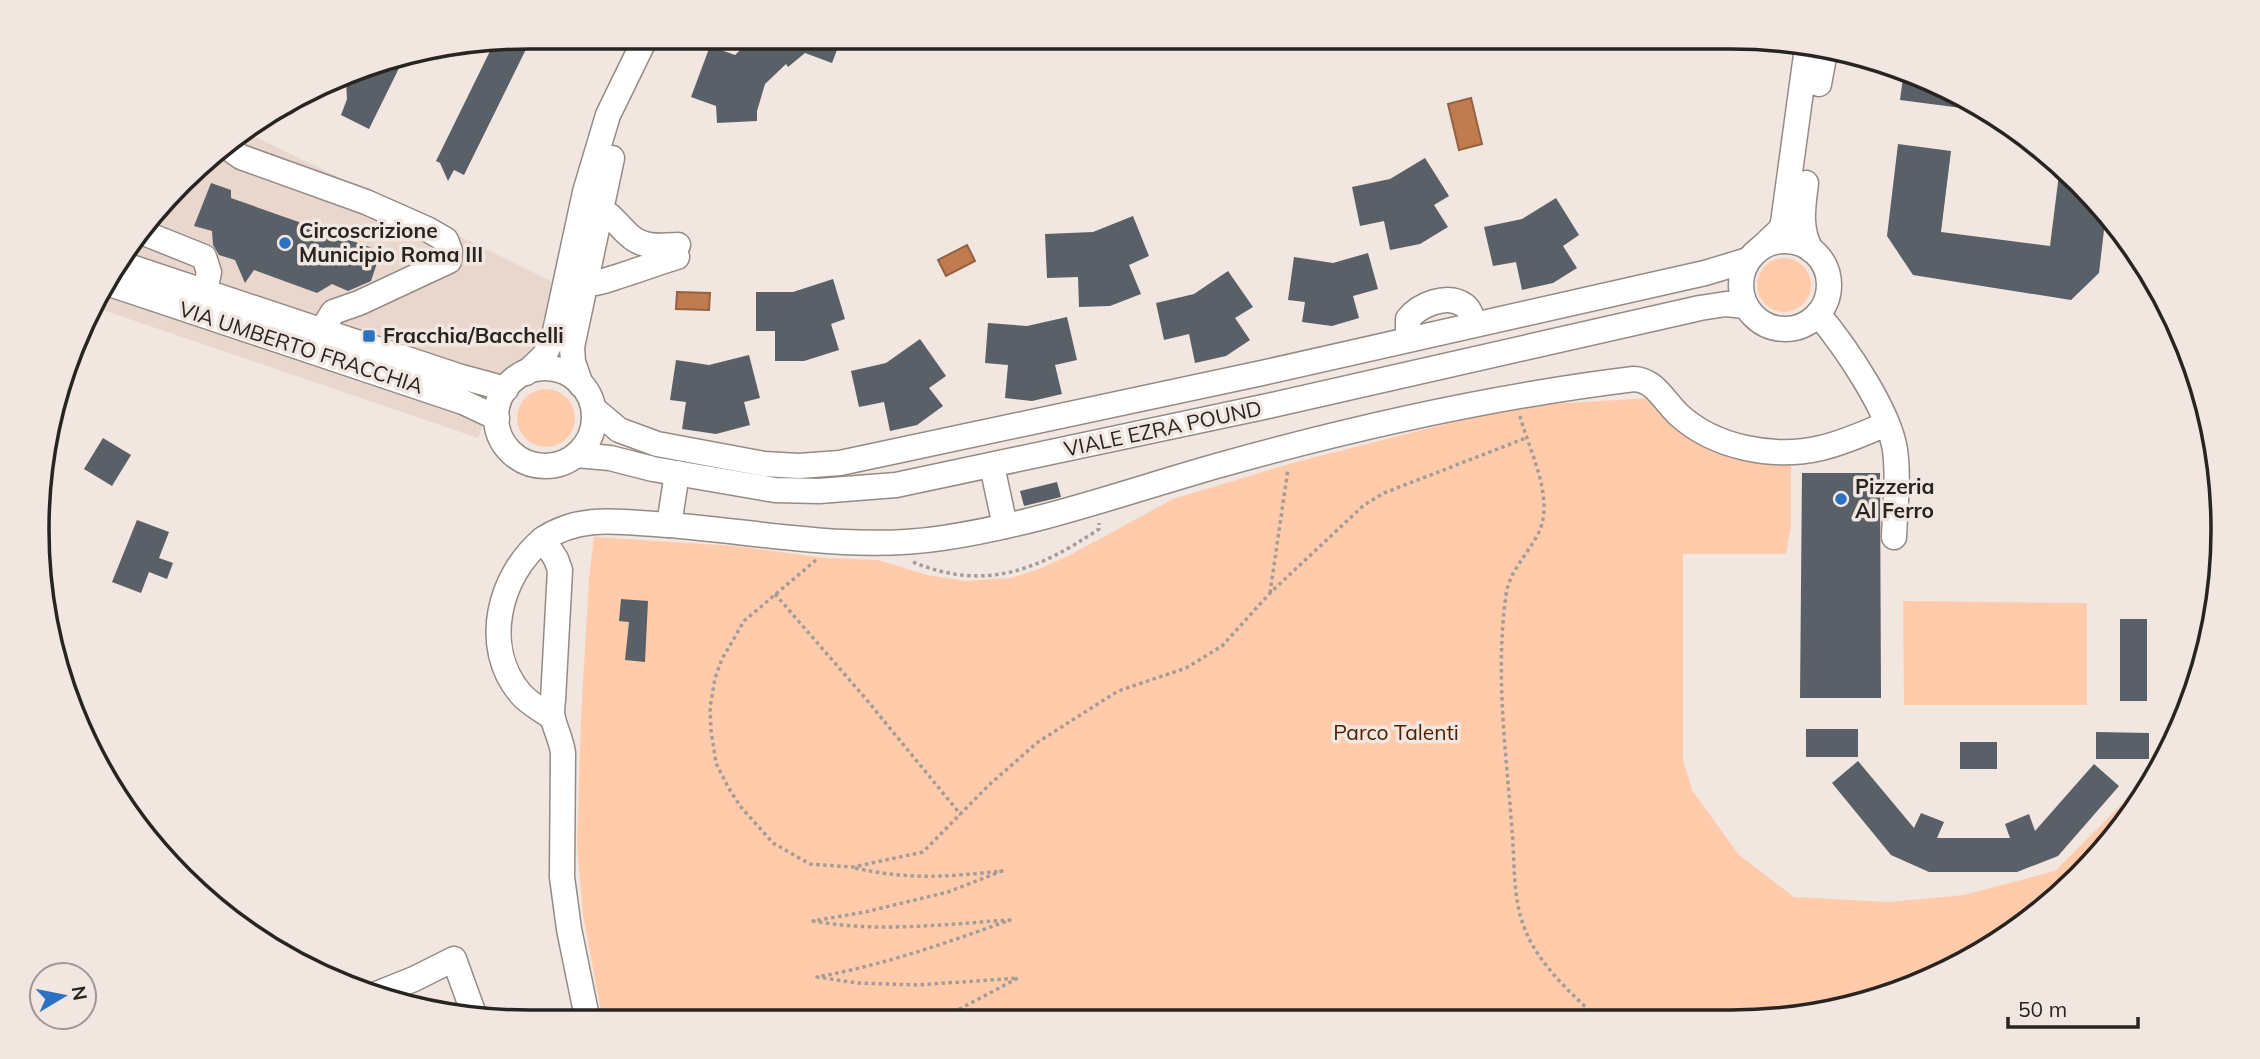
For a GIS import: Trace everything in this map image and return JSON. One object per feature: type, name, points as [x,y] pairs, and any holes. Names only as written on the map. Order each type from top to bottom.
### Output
[{"type":"street","points":[[577,272],[551,343],[538,363],[506,389],[499,403],[496,418],[501,438],[513,454],[531,464],[551,466],[576,455],[590,436],[594,409],[573,362],[577,272],[612,104],[640,49]]},
{"type":"street","points":[[1806,55],[1783,223],[1780,230],[1754,254],[1741,279],[1745,306],[1760,321],[1780,329],[1805,324],[1818,314],[1827,296],[1828,278],[1823,264],[1811,250],[1803,232],[1802,215],[1822,58]]},
{"type":"street","points":[[233,152],[241,158],[366,202],[446,240],[450,251],[449,261],[359,303],[333,312],[322,330]]},
{"type":"street","points":[[577,272],[592,283],[600,283],[677,251],[642,244],[631,238],[605,214],[588,219]]},
{"type":"street","points":[[150,235],[204,257],[209,268],[205,291]]},
{"type":"street","points":[[1754,254],[1784,241],[1800,243],[1811,250]]},
{"type":"street","name":"VIALE EZRA POUND","points":[[594,409],[620,430],[657,444],[764,464],[820,465],[859,461],[1705,273],[1754,254]]},
{"type":"street","name":"VIA UMBERTO FRACCHIA","points":[[128,266],[458,376],[506,389]]},
{"type":"street","name":"VIA UMBERTO FRACCHIA","points":[[115,286],[463,402],[496,418]]},
{"type":"street","points":[[1563,304],[1563,320],[1569,338]]},
{"type":"street","name":"VIALE EZRA POUND","points":[[576,455],[610,458],[775,490],[819,491],[896,485],[1268,406],[1713,305],[1745,306]]},
{"type":"street","points":[[1818,314],[1870,391],[1895,450],[1894,537]]},
{"type":"street","points":[[526,373],[541,369],[555,370],[569,375],[581,385]]},
{"type":"street","points":[[1262,373],[1268,406]]},
{"type":"street","points":[[586,1010],[569,929],[562,877],[564,753],[550,716],[531,704],[513,683],[504,665],[499,639],[500,608],[509,583],[524,556],[543,539],[568,525],[589,521],[669,525],[742,531],[817,542],[905,542],[943,538],[1080,508],[1220,465],[1402,419],[1529,393],[1634,379],[1648,382],[1680,416],[1700,430],[1733,444],[1756,449],[1790,452],[1813,450],[1840,443],[1886,424]]},
{"type":"street","points":[[992,466],[1005,526]]},
{"type":"street","points":[[669,525],[677,473]]},
{"type":"street","points":[[543,539],[556,559],[559,570],[550,716]]},
{"type":"street","points":[[389,989],[454,958],[471,1006]]},
{"type":"path","points":[[1517,406],[1542,491],[1543,521],[1538,534],[1514,571],[1506,593],[1500,676],[1515,886],[1521,919],[1532,945],[1562,983],[1590,1010]]},
{"type":"path","points":[[853,867],[923,852],[989,785],[1038,742],[1118,691],[1186,668],[1222,646],[1269,593],[1364,505],[1384,493],[1526,438]]},
{"type":"path","points":[[1269,593],[1289,460]]},
{"type":"path","points":[[824,553],[744,621],[722,659],[715,678],[710,708],[716,764],[740,806],[773,843],[810,864],[853,867],[887,875],[923,878],[1002,871],[935,896],[813,921],[898,927],[1010,920],[915,954],[817,977],[858,983],[918,985],[1018,978],[958,1010]]},
{"type":"path","points":[[775,593],[961,815]]},
{"type":"shaded area","points":[[1471,98],[1482,144],[1459,150],[1448,104]]},
{"type":"shaded area","points":[[254,136],[557,284],[535,356],[502,374],[478,438],[103,310],[130,263],[168,213],[213,168]]},
{"type":"shaded area","points":[[967,245],[975,261],[946,276],[938,260]]},
{"type":"shaded area","points":[[677,292],[710,293],[709,310],[676,309]]},
{"type":"green space","points":[[1789,258],[1799,262],[1807,270],[1811,285],[1807,300],[1799,308],[1779,312],[1769,308],[1761,300],[1757,280],[1761,270],[1769,262]]},
{"type":"green space","points":[[546,389],[557,391],[570,402],[575,418],[573,429],[562,442],[546,447],[535,445],[522,434],[517,418],[519,407],[530,394]]},
{"type":"green space","name":"Parco Talenti","points":[[1651,398],[1791,464],[1791,526],[1786,554],[1683,554],[1683,759],[1692,790],[1739,855],[1794,897],[1889,902],[1964,895],[2055,871],[2130,796],[2092,846],[2047,891],[2023,911],[1971,946],[1885,984],[1855,994],[1793,1006],[1730,1010],[601,1010],[583,915],[577,846],[581,717],[594,537],[735,546],[825,558],[878,560],[927,575],[966,581],[1010,578],[1068,556],[1173,499],[1296,462],[1517,406]]},
{"type":"green space","points":[[1903,601],[2087,603],[2087,705],[1904,705]]},
{"type":"building","points":[[526,49],[464,175],[454,170],[448,181],[440,163],[436,161],[490,51]]},
{"type":"building","points":[[709,49],[718,49],[735,55],[741,49],[837,49],[832,63],[805,53],[788,67],[786,64],[765,84],[757,111],[757,121],[717,123],[716,106],[691,97]]},
{"type":"building","points":[[400,67],[369,129],[341,115],[347,99],[346,86]]},
{"type":"building","points":[[1902,82],[1961,108],[1900,100]]},
{"type":"building","points":[[1898,144],[1951,151],[1941,232],[2050,246],[2058,179],[2106,230],[2104,230],[2099,273],[2071,300],[1913,275],[1887,236]]},
{"type":"building","points":[[1425,158],[1449,196],[1434,205],[1448,227],[1420,244],[1390,250],[1384,221],[1360,226],[1352,187],[1390,179]]},
{"type":"building","name":"Circoscrizione Municipio Roma III","points":[[211,183],[231,190],[231,198],[381,251],[371,281],[348,291],[332,284],[317,293],[254,270],[245,283],[235,260],[219,255],[213,245],[212,231],[194,226]]},
{"type":"building","points":[[1556,198],[1579,235],[1563,246],[1577,268],[1553,283],[1522,290],[1516,262],[1493,266],[1484,227],[1522,219]]},
{"type":"building","points":[[1133,216],[1149,256],[1129,265],[1141,294],[1110,306],[1079,307],[1078,277],[1047,278],[1045,234],[1093,232]]},
{"type":"building","points":[[1368,253],[1378,289],[1353,296],[1359,318],[1332,326],[1302,322],[1305,302],[1288,300],[1294,257],[1333,263]]},
{"type":"building","points":[[1228,271],[1253,307],[1235,318],[1250,340],[1226,356],[1195,363],[1189,334],[1164,340],[1156,303],[1194,294]]},
{"type":"building","points":[[833,279],[845,319],[831,324],[839,350],[804,361],[775,361],[775,331],[756,331],[756,292],[793,292]]},
{"type":"building","points":[[1067,317],[1077,360],[1055,365],[1062,394],[1032,401],[1005,398],[1008,365],[985,363],[988,323],[1027,326]]},
{"type":"building","points":[[920,339],[946,376],[929,388],[943,406],[917,425],[890,431],[884,402],[859,407],[851,371],[886,363]]},
{"type":"building","points":[[749,355],[760,398],[744,402],[750,425],[716,434],[682,429],[686,402],[670,400],[676,360],[709,365]]},
{"type":"building","points":[[103,438],[131,455],[112,486],[84,469]]},
{"type":"building","points":[[1802,473],[1880,473],[1881,698],[1800,698]]},
{"type":"building","points":[[1057,482],[1061,497],[1024,506],[1020,491]]},
{"type":"building","points":[[137,520],[169,532],[159,558],[173,563],[167,579],[149,572],[141,593],[112,582]]},
{"type":"building","points":[[621,599],[648,601],[645,662],[625,660],[629,622],[619,621]]},
{"type":"building","points":[[2120,619],[2147,619],[2147,701],[2120,701]]},
{"type":"building","points":[[1806,729],[1858,729],[1858,757],[1806,757]]},
{"type":"building","points":[[2096,732],[2149,733],[2149,759],[2096,759]]},
{"type":"building","points":[[1960,742],[1997,742],[1997,769],[1960,769]]},
{"type":"building","points":[[1858,761],[1914,828],[1921,813],[1944,822],[1937,838],[2010,838],[2005,824],[2029,814],[2035,831],[2094,764],[2119,786],[2058,856],[2017,872],[1929,872],[1891,855],[1832,783]]},
{"type":"place","name":"Circoscrizione Municipio Roma III","points":[[285,243]]},
{"type":"place","name":"Fracchia/Bacchelli","points":[[369,336]]},
{"type":"place","name":"Pizzeria Al Ferro","points":[[1841,499]]}]
